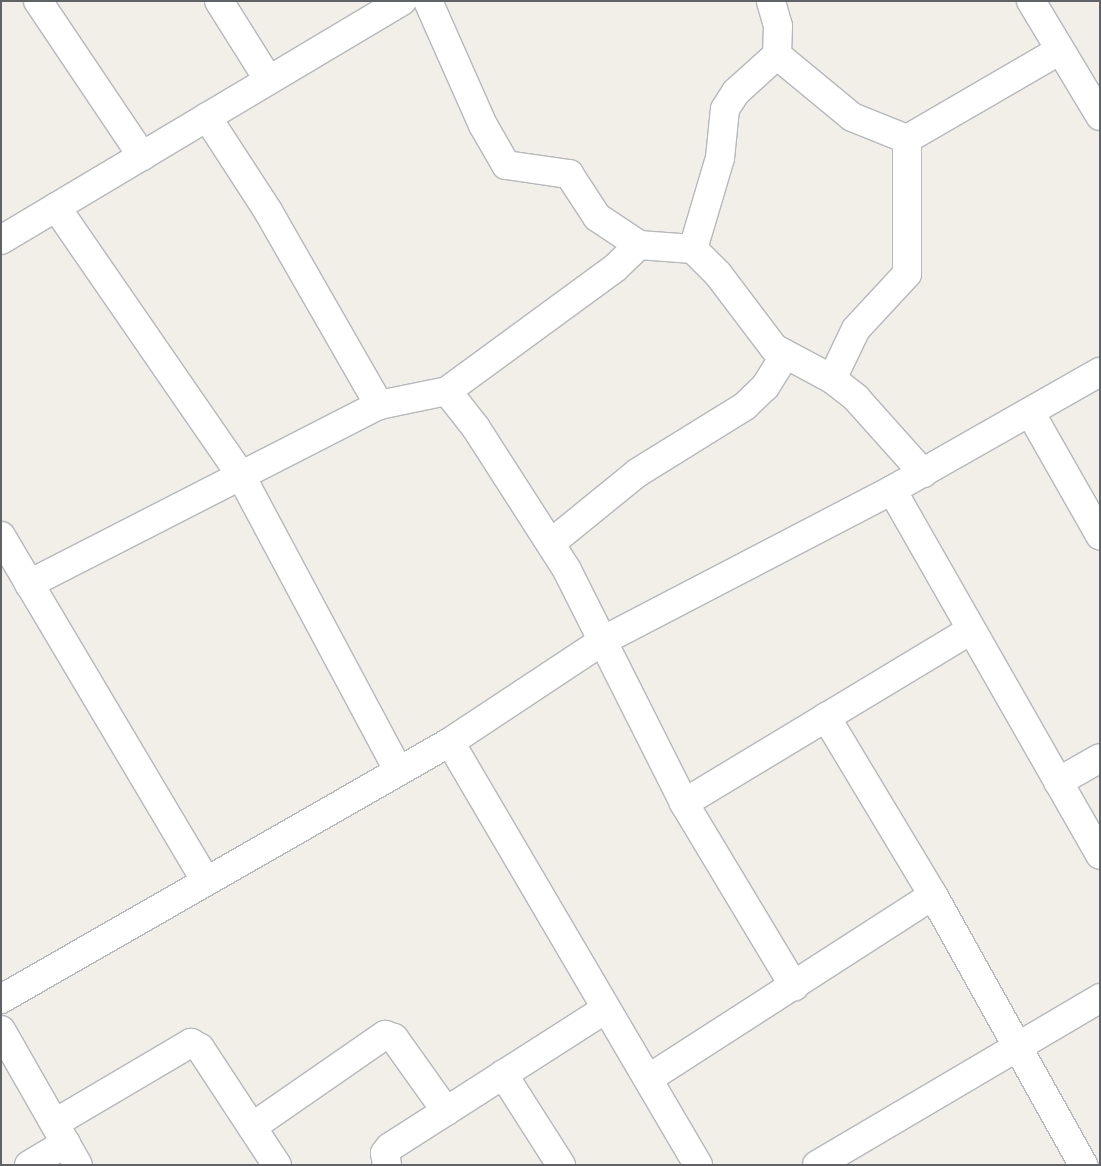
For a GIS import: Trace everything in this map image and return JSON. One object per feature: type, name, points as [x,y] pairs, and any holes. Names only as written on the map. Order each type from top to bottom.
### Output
[{"type":"street","points":[[38,1],[142,156]]},
{"type":"street","points":[[220,1],[268,79]]},
{"type":"street","points":[[3,235],[56,207],[268,79],[402,1]]},
{"type":"street","points":[[428,1],[482,125],[506,166],[569,174],[597,218],[639,245],[693,249],[784,357],[832,379],[923,473]]},
{"type":"street","points":[[693,249],[720,158],[725,109],[736,92],[777,55],[778,26],[771,1]]},
{"type":"street","points":[[1031,1],[1059,51],[1100,116]]},
{"type":"street","points":[[907,139],[1059,51]]},
{"type":"street","points":[[777,55],[852,117],[907,139]]},
{"type":"street","points":[[207,117],[268,211],[379,405]]},
{"type":"street","points":[[832,379],[856,329],[907,274],[907,139]]},
{"type":"street","points":[[56,207],[240,474],[398,770]]},
{"type":"street","points":[[29,584],[240,474],[379,405],[447,391],[615,268],[639,245]]},
{"type":"street","points":[[551,543],[637,473],[745,406],[765,387],[784,357]]},
{"type":"street","points":[[1,999],[204,880],[450,742],[604,640],[892,490],[1100,372]]},
{"type":"street","points":[[447,391],[551,543],[604,640],[684,804],[794,986]]},
{"type":"street","points":[[1030,412],[1100,535]]},
{"type":"street","points":[[892,490],[1100,855]]},
{"type":"street","points":[[1,536],[204,880]]},
{"type":"street","points":[[684,804],[971,630]]},
{"type":"street","points":[[826,717],[933,894],[1018,1044],[1083,1165]]},
{"type":"street","points":[[450,742],[698,1165]]},
{"type":"street","points":[[1058,782],[1100,758]]},
{"type":"street","points":[[648,1079],[933,894]]},
{"type":"street","points":[[817,1165],[1018,1044],[1100,998]]},
{"type":"street","points":[[387,1165],[385,1153],[390,1147],[606,1009]]},
{"type":"street","points":[[1,1030],[66,1144]]},
{"type":"street","points":[[252,1127],[385,1035],[394,1038],[446,1111]]},
{"type":"street","points":[[29,1165],[66,1144],[191,1043],[200,1048],[276,1165]]},
{"type":"street","points":[[503,1074],[561,1165]]}]
